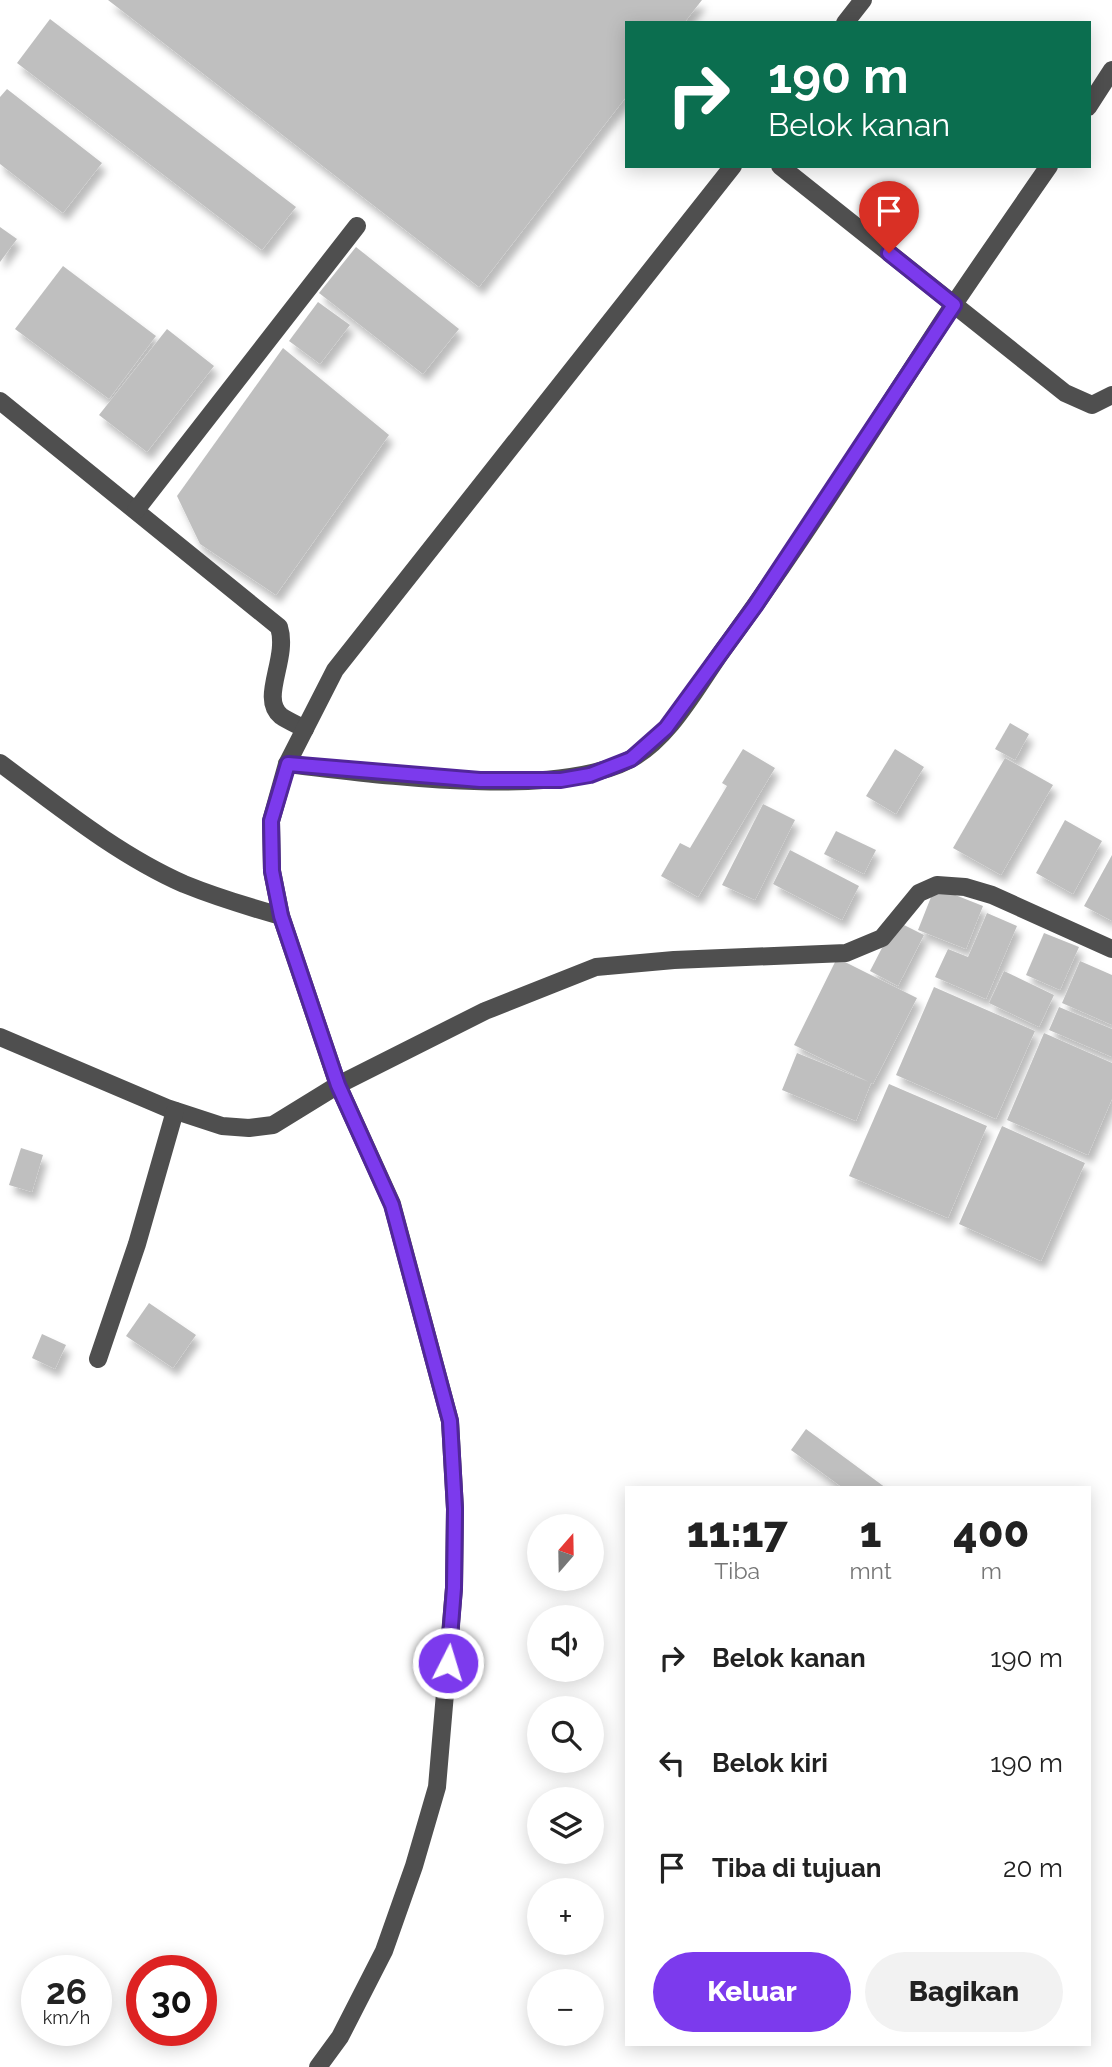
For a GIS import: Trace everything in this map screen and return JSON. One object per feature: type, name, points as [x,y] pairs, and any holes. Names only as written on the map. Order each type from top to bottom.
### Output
[{"type":"street","points":[[847,21],[863,0]]},
{"type":"street","points":[[1091,102],[1112,71]]},
{"type":"street","points":[[318,2067],[340,2037],[384,1951],[414,1866],[433,1800],[454,1588],[455,1509],[450,1421],[392,1205],[338,1085],[281,916],[272,871],[271,821],[288,764],[335,670],[731,168]]},
{"type":"street","points":[[783,168],[1065,393],[1092,405],[1112,395]]},
{"type":"street","points":[[288,764],[480,780],[561,780],[590,775],[631,759],[666,728],[755,606],[1048,168]]},
{"type":"street","points":[[136,510],[357,226]]},
{"type":"street","points":[[0,401],[279,627],[283,640],[282,657],[270,696],[273,706],[281,716],[305,729]]},
{"type":"street","points":[[0,763],[69,815],[146,864],[184,884],[281,916]]},
{"type":"street","points":[[0,1037],[175,1111],[222,1126],[249,1128],[273,1125],[338,1085],[485,1011],[596,967],[674,960],[846,953],[882,938],[919,893],[937,885],[965,887],[992,895],[1112,949]]},
{"type":"street","points":[[98,1359],[137,1244],[175,1111]]},
{"type":"building","points":[[108,0],[702,0],[686,21],[625,21],[625,98],[479,287]]},
{"type":"building","points":[[50,19],[296,207],[262,250],[17,63]]},
{"type":"building","points":[[7,89],[102,163],[63,213],[0,164],[0,97]]},
{"type":"building","points":[[0,227],[17,239],[0,262]]},
{"type":"building","points":[[356,247],[459,329],[423,374],[319,293]]},
{"type":"building","points":[[63,266],[156,336],[109,399],[15,329]]},
{"type":"building","points":[[318,302],[350,325],[320,364],[289,341]]},
{"type":"building","points":[[167,329],[214,366],[147,452],[99,415]]},
{"type":"building","points":[[283,348],[389,435],[276,595],[200,544],[177,496]]},
{"type":"building","points":[[1010,723],[1029,734],[1015,760],[995,749]]},
{"type":"building","points":[[743,749],[775,768],[698,897],[661,876],[680,843],[690,848],[727,786],[722,783]]},
{"type":"building","points":[[895,749],[924,767],[896,814],[866,796]]},
{"type":"building","points":[[1005,758],[1053,785],[1001,875],[953,848]]},
{"type":"building","points":[[763,804],[795,820],[755,900],[722,885]]},
{"type":"building","points":[[1065,820],[1102,841],[1073,894],[1036,873]]},
{"type":"building","points":[[836,831],[876,850],[864,874],[824,854]]},
{"type":"building","points":[[790,850],[859,886],[842,920],[773,884]]},
{"type":"building","points":[[1112,855],[1112,921],[1084,906]]},
{"type":"building","points":[[935,887],[983,906],[966,949],[918,930]]},
{"type":"building","points":[[987,913],[1017,926],[986,999],[935,977],[948,949],[968,957]]},
{"type":"building","points":[[896,921],[924,935],[898,986],[870,971]]},
{"type":"building","points":[[1044,933],[1079,947],[1060,990],[1026,975]]},
{"type":"building","points":[[837,958],[917,998],[873,1084],[871,1083],[856,1121],[782,1090],[797,1053],[869,1082],[794,1045]]},
{"type":"building","points":[[1080,961],[1112,975],[1112,1025],[1062,1003]]},
{"type":"building","points":[[1004,971],[1054,995],[1039,1027],[989,1003]]},
{"type":"building","points":[[934,987],[1035,1031],[996,1119],[896,1075]]},
{"type":"building","points":[[1059,1007],[1112,1029],[1112,1057],[1049,1030]]},
{"type":"building","points":[[1044,1033],[1112,1063],[1112,1099],[1088,1155],[1007,1120]]},
{"type":"building","points":[[889,1084],[987,1126],[948,1218],[849,1176]]},
{"type":"building","points":[[1002,1126],[1085,1163],[1041,1261],[959,1224]]},
{"type":"building","points":[[21,1148],[43,1155],[32,1192],[9,1185]]},
{"type":"building","points":[[149,1303],[196,1335],[173,1368],[126,1336]]},
{"type":"building","points":[[42,1334],[66,1345],[55,1369],[32,1358]]},
{"type":"building","points":[[806,1429],[883,1486],[840,1486],[791,1450]]},
{"type":"route","points":[[448,1663],[454,1588],[455,1509],[450,1421],[392,1205],[338,1085],[281,916],[272,871],[271,821],[288,764],[358,772],[480,780],[561,780],[590,775],[613,767],[631,759],[647,747],[666,728],[755,606],[954,305],[889,253]]}]
